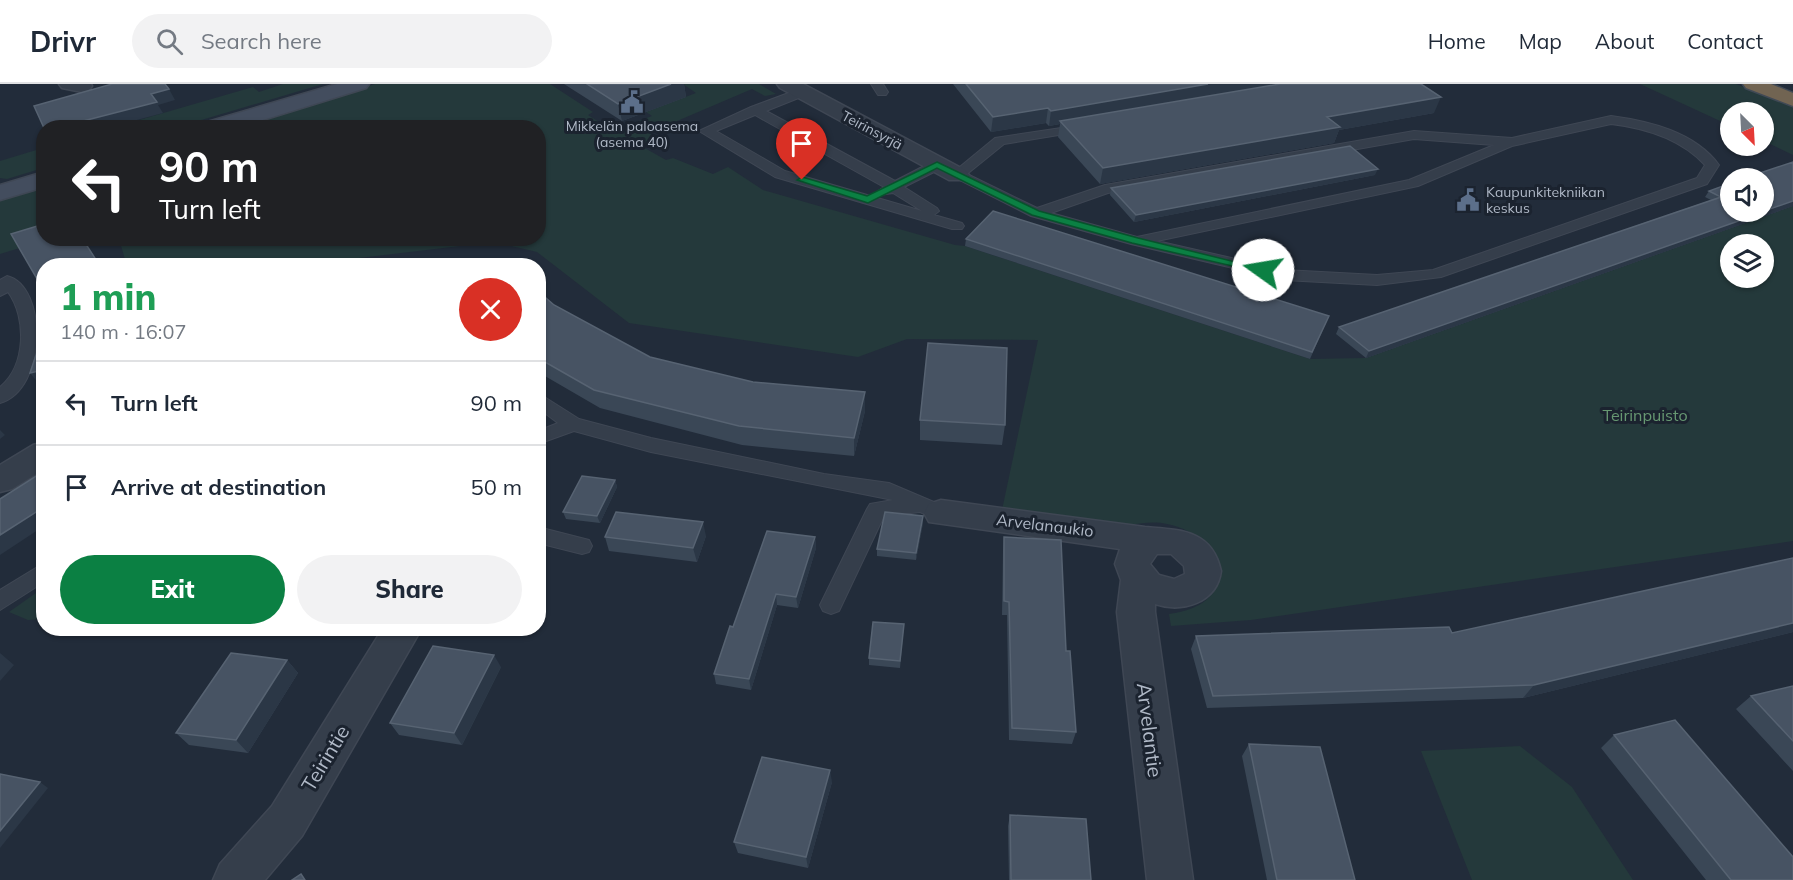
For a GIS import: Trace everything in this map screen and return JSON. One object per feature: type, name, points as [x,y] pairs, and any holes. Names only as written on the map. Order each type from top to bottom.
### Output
[{"type":"highway","points":[[1753,84],[1793,100]]},
{"type":"main road","points":[[238,120],[359,84]]},
{"type":"main road","points":[[0,193],[36,182]]},
{"type":"street","name":"Teirinsyrjä","points":[[795,88],[957,175]]},
{"type":"street","points":[[0,480],[36,458]]},
{"type":"street","name":"Arvelanaukio","points":[[932,509],[1104,532],[1149,541],[1171,540],[1191,550],[1202,565],[1203,575],[1192,590],[1170,594],[1148,586],[1139,579]]},
{"type":"street","points":[[1139,579],[1132,561],[1139,547],[1149,541]]},
{"type":"street","name":"Arvelantie","points":[[1139,579],[1136,612],[1170,880]]},
{"type":"street","name":"Teirintie","points":[[236,880],[287,821],[398,636]]},
{"type":"lane","points":[[755,110],[880,178],[957,226],[780,174],[706,131],[755,110],[795,88]]},
{"type":"lane","points":[[1094,125],[1000,141],[957,175],[1036,213],[1136,241],[1284,275],[1377,280],[1435,274],[1702,181],[1712,165],[1700,152],[1669,135],[1641,124],[1611,120],[1512,142],[1413,183],[1136,241]]},
{"type":"lane","points":[[1036,213],[1105,189],[1414,135],[1512,142]]},
{"type":"lane","points":[[868,200],[937,165]]},
{"type":"lane","points":[[0,291],[7,281],[16,289],[27,311],[30,337],[22,370],[13,387],[0,397]]},
{"type":"lane","points":[[546,405],[573,424],[610,436],[825,481],[889,490],[932,509]]},
{"type":"lane","points":[[546,435],[573,424]]},
{"type":"lane","points":[[831,605],[877,509],[932,509]]},
{"type":"lane","points":[[546,538],[582,546]]},
{"type":"lane","points":[[0,601],[36,576]]},
{"type":"green space","points":[[283,84],[323,84],[202,120],[139,120],[253,87],[259,92]]},
{"type":"green space","name":"Teirinpuisto","points":[[375,84],[550,84],[593,112],[588,115],[613,131],[652,116],[646,112],[696,93],[683,84],[759,84],[776,94],[765,96],[752,89],[649,133],[658,139],[641,146],[666,160],[673,158],[713,174],[728,167],[763,190],[965,246],[1310,359],[1366,358],[1748,222],[1774,222],[1774,213],[1793,206],[1793,541],[1251,620],[1171,626],[1169,614],[1193,608],[1209,598],[1217,584],[1218,570],[1213,555],[1202,541],[1187,531],[1162,523],[1130,525],[1002,510],[1038,340],[907,339],[858,357],[629,323],[537,252],[511,246],[546,246],[546,120],[254,120]]},
{"type":"green space","points":[[1640,84],[1736,84],[1793,107],[1793,155],[1774,146],[1774,102],[1720,102],[1720,121]]},
{"type":"green space","points":[[36,150],[36,170],[7,179],[0,178],[0,161]]},
{"type":"green space","points":[[36,188],[36,243],[0,254],[0,200]]},
{"type":"green space","name":"Teirinpuisto","points":[[121,246],[460,246],[359,258],[125,258]]},
{"type":"green space","points":[[36,593],[36,619],[28,620],[9,612]]},
{"type":"green space","points":[[1520,746],[1572,787],[1633,880],[1472,880],[1421,751]]},
{"type":"building","points":[[112,84],[165,84],[169,89],[151,94],[157,102],[87,120],[40,120],[34,106]]},
{"type":"building","points":[[587,84],[671,84],[618,104]]},
{"type":"building","points":[[966,84],[1208,84],[1051,111],[1048,108],[993,117]]},
{"type":"building","points":[[1280,84],[1421,84],[1441,97],[1327,117],[1340,127],[1103,168],[1060,121]]},
{"type":"building","points":[[1350,146],[1378,169],[1136,215],[1111,188]]},
{"type":"building","points":[[1793,162],[1793,201],[1774,208],[1774,168]]},
{"type":"building","points":[[1720,187],[1720,196],[1709,191]]},
{"type":"building","points":[[1720,197],[1720,222],[1736,222],[1369,351],[1339,327]]},
{"type":"building","points":[[993,211],[1329,316],[1312,352],[966,239]]},
{"type":"building","points":[[36,226],[36,246],[87,246],[95,258],[36,258],[36,277],[11,234]]},
{"type":"building","points":[[546,298],[554,305],[650,357],[753,382],[865,392],[854,438],[739,426],[594,390],[546,363]]},
{"type":"building","points":[[928,343],[1007,348],[1005,425],[920,420]]},
{"type":"building","points":[[36,355],[36,372],[30,373]]},
{"type":"building","points":[[36,476],[36,512],[0,535],[0,499]]},
{"type":"building","points":[[582,476],[615,480],[597,516],[563,512]]},
{"type":"building","points":[[616,512],[703,522],[693,548],[605,537]]},
{"type":"building","points":[[885,512],[923,516],[916,553],[877,549]]},
{"type":"building","points":[[767,531],[815,537],[796,597],[776,594],[749,679],[714,674],[730,626],[733,627]]},
{"type":"building","points":[[1004,537],[1061,540],[1066,651],[1070,651],[1076,732],[1012,728],[1009,602],[1004,601]]},
{"type":"building","points":[[1793,558],[1793,623],[1534,685],[1213,696],[1196,636],[1449,627],[1452,633]]},
{"type":"building","points":[[873,622],[904,624],[900,661],[869,658]]},
{"type":"building","points":[[433,646],[494,655],[454,733],[390,723]]},
{"type":"building","points":[[231,653],[287,660],[236,740],[176,733]]},
{"type":"building","points":[[1793,686],[1793,741],[1751,696]]},
{"type":"building","points":[[1675,720],[1793,857],[1793,880],[1731,880],[1614,735]]},
{"type":"building","points":[[1249,744],[1320,747],[1355,880],[1277,880]]},
{"type":"building","points":[[762,757],[830,770],[806,857],[734,842]]},
{"type":"building","points":[[0,774],[40,782],[0,831]]},
{"type":"building","points":[[1010,815],[1086,819],[1091,880],[1011,880]]},
{"type":"building","points":[[301,874],[305,880],[292,880]]},
{"type":"place","name":"Mikkelän paloasema (asema 40)","points":[[632,102]]},
{"type":"place","name":"Kaupunkitekniikan keskus","points":[[1468,200]]},
{"type":"route","points":[[802,180],[868,200],[937,165],[1036,213],[1136,241],[1263,270]]}]
